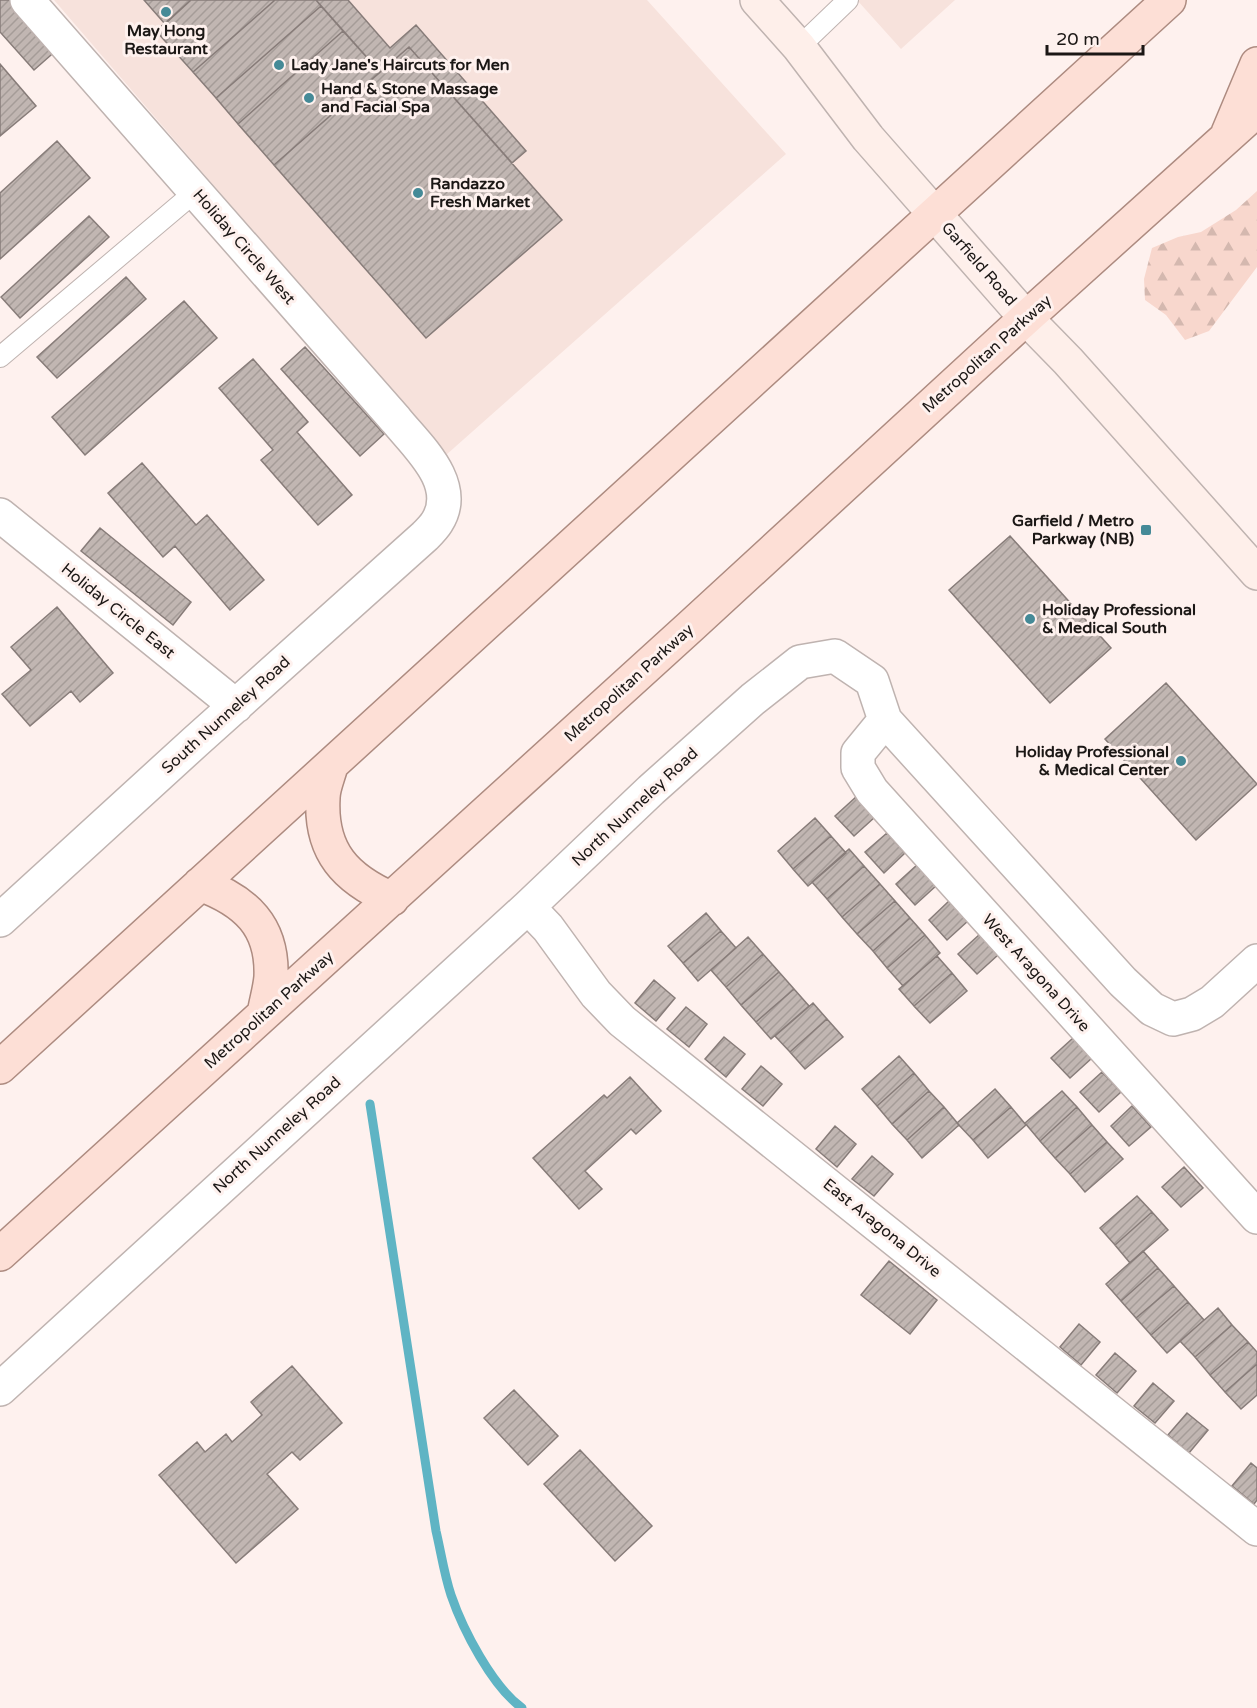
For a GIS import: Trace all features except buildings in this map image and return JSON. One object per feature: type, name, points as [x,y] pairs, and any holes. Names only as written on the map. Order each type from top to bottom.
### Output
[{"type":"main road","name":"Garfield Road","points":[[757,0],[799,47],[868,138],[1026,318],[1068,361],[1257,573]]},
{"type":"main road","points":[[0,1066],[1169,0]]},
{"type":"main road","points":[[1225,140],[1257,64]]},
{"type":"main road","name":"Metropolitan Parkway","points":[[0,1254],[1257,110]]},
{"type":"main road","points":[[331,766],[323,796],[323,816],[335,857],[350,875],[370,889],[392,899]]},
{"type":"main road","points":[[200,884],[220,891],[238,902],[253,915],[263,931],[269,952],[271,978],[264,1014]]},
{"type":"street","name":"Holiday Circle West","points":[[27,0],[396,420],[434,467],[443,486],[443,504]]},
{"type":"street","name":"South Nunneley Road","points":[[0,920],[425,536],[438,521],[443,504]]},
{"type":"street","name":"Holiday Circle East","points":[[0,515],[236,706]]},
{"type":"street","name":"North Nunneley Road","points":[[0,1389],[528,907],[659,782],[753,699],[800,662],[835,656],[872,681],[885,720],[1123,982],[1152,1009],[1173,1019],[1192,1014],[1212,1002],[1257,961]]},
{"type":"street","name":"West Aragona Drive","points":[[885,720],[858,753],[858,768],[872,791],[1257,1217]]},
{"type":"street","name":"East Aragona Drive","points":[[528,907],[548,928],[596,994],[622,1021],[1257,1529]]},
{"type":"lane","points":[[799,47],[848,0]]},
{"type":"lane","points":[[0,357],[195,192]]},
{"type":"shaded area","points":[[54,0],[647,0],[786,154],[446,455]]},
{"type":"shaded area","points":[[857,0],[955,0],[901,49]]},
{"type":"green space","points":[[1257,191],[1257,267],[1209,331],[1185,340],[1166,315],[1145,300],[1144,279],[1152,248],[1178,237],[1201,232],[1236,210]]},
{"type":"waterway","points":[[370,1104],[436,1531],[446,1579],[456,1609],[480,1656],[500,1686],[522,1708]]},
{"type":"place","name":"May Hong Restaurant","points":[[166,12]]},
{"type":"place","name":"Lady Jane's Haircuts for Men","points":[[279,65]]},
{"type":"place","name":"Hand & Stone Massage and Facial Spa","points":[[309,98]]},
{"type":"place","name":"Randazzo Fresh Market","points":[[418,193]]},
{"type":"place","name":"Garfield / Metro Parkway (NB)","points":[[1146,530]]},
{"type":"place","name":"Holiday Professional & Medical South","points":[[1030,619]]},
{"type":"place","name":"Holiday Professional & Medical Center","points":[[1181,761]]}]
